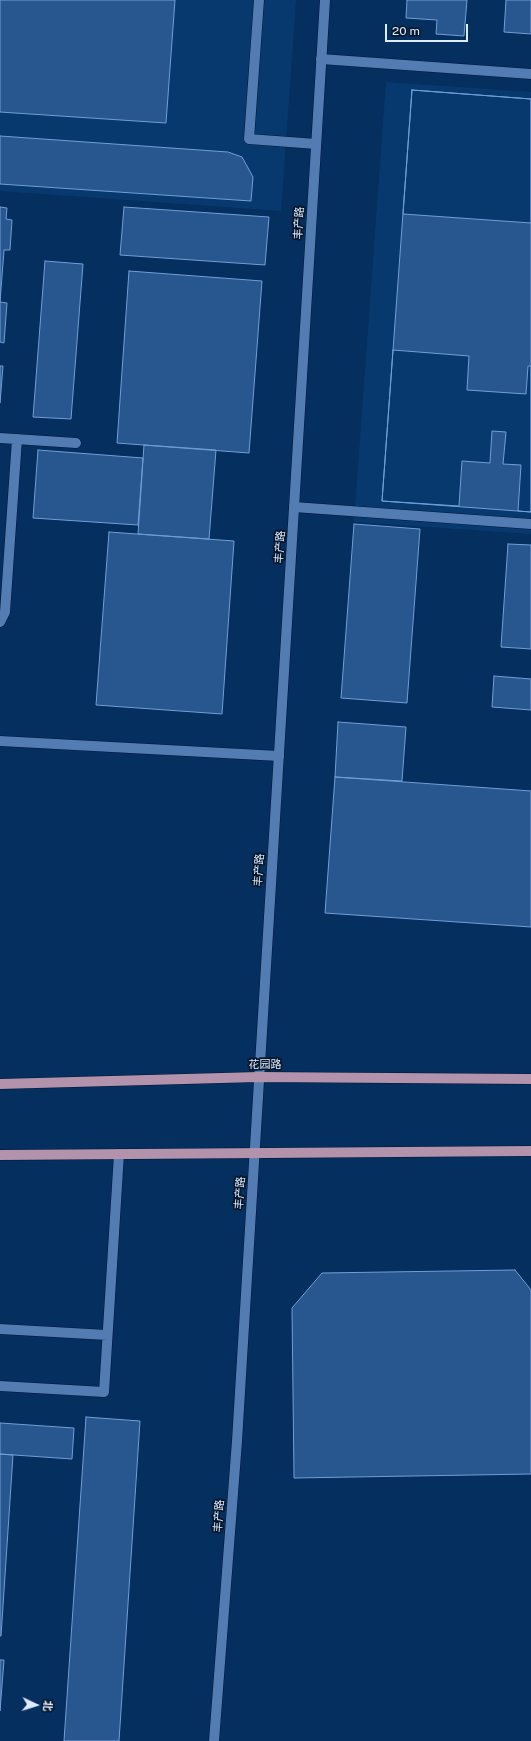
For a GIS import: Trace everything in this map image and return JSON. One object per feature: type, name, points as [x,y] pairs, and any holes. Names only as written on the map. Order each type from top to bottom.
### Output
[{"type":"main road","name":"花园路","points":[[0,1084],[258,1077],[531,1079]]},
{"type":"main road","points":[[0,1155],[531,1150]]},
{"type":"street","points":[[259,0],[249,139],[316,144]]},
{"type":"street","name":"丰产路","points":[[214,1741],[236,1449],[325,0]]},
{"type":"street","points":[[321,59],[531,74]]},
{"type":"street","points":[[0,438],[76,442]]},
{"type":"street","points":[[0,622],[5,612],[17,439]]},
{"type":"street","points":[[294,507],[531,524]]},
{"type":"street","points":[[0,742],[279,756]]},
{"type":"street","points":[[0,1386],[104,1392],[119,1154]]},
{"type":"street","points":[[0,1329],[107,1335]]},
{"type":"shaded area","points":[[0,0],[296,0],[281,211],[0,191]]},
{"type":"shaded area","points":[[386,82],[531,92],[531,534],[354,522]]},
{"type":"building","points":[[0,0],[175,0],[166,123],[0,112]]},
{"type":"building","points":[[407,0],[467,0],[464,36],[436,34],[437,20],[406,18]]},
{"type":"building","points":[[506,0],[531,0],[531,34],[504,32]]},
{"type":"building","points":[[412,90],[531,99],[531,512],[382,501]]},
{"type":"building","points":[[412,90],[531,99],[531,223],[403,214]]},
{"type":"building","points":[[0,136],[228,152],[242,157],[253,177],[251,201],[0,184]]},
{"type":"building","points":[[0,207],[7,208],[6,219],[12,220],[10,250],[4,250],[0,302]]},
{"type":"building","points":[[124,207],[269,217],[265,265],[120,255]]},
{"type":"building","points":[[45,261],[83,264],[71,419],[33,417]]},
{"type":"building","points":[[129,271],[262,281],[249,453],[117,443]]},
{"type":"building","points":[[0,302],[7,303],[4,343],[0,342]]},
{"type":"building","points":[[393,350],[469,356],[467,390],[526,394],[528,366],[531,366],[531,512],[518,511],[521,465],[503,464],[506,432],[492,431],[490,463],[462,461],[459,506],[382,501]]},
{"type":"building","points":[[0,366],[3,366],[0,403]]},
{"type":"building","points":[[144,445],[216,450],[209,539],[138,534]]},
{"type":"building","points":[[38,450],[143,458],[138,525],[33,518]]},
{"type":"building","points":[[354,524],[420,529],[407,703],[341,698]]},
{"type":"building","points":[[109,532],[234,541],[222,714],[96,705]]},
{"type":"building","points":[[508,544],[531,545],[531,649],[501,647]]},
{"type":"building","points":[[494,676],[531,679],[531,710],[492,707]]},
{"type":"building","points":[[338,722],[406,727],[402,781],[335,777]]},
{"type":"building","points":[[335,777],[531,791],[531,927],[325,913]]},
{"type":"building","points":[[515,1270],[531,1290],[531,1474],[294,1478],[292,1308],[322,1273]]},
{"type":"building","points":[[86,1417],[140,1421],[119,1741],[64,1741]]},
{"type":"building","points":[[0,1423],[74,1428],[72,1459],[0,1454]]},
{"type":"building","points":[[0,1454],[13,1455],[1,1636],[0,1636]]},
{"type":"building","points":[[0,1660],[4,1660],[0,1711]]}]
